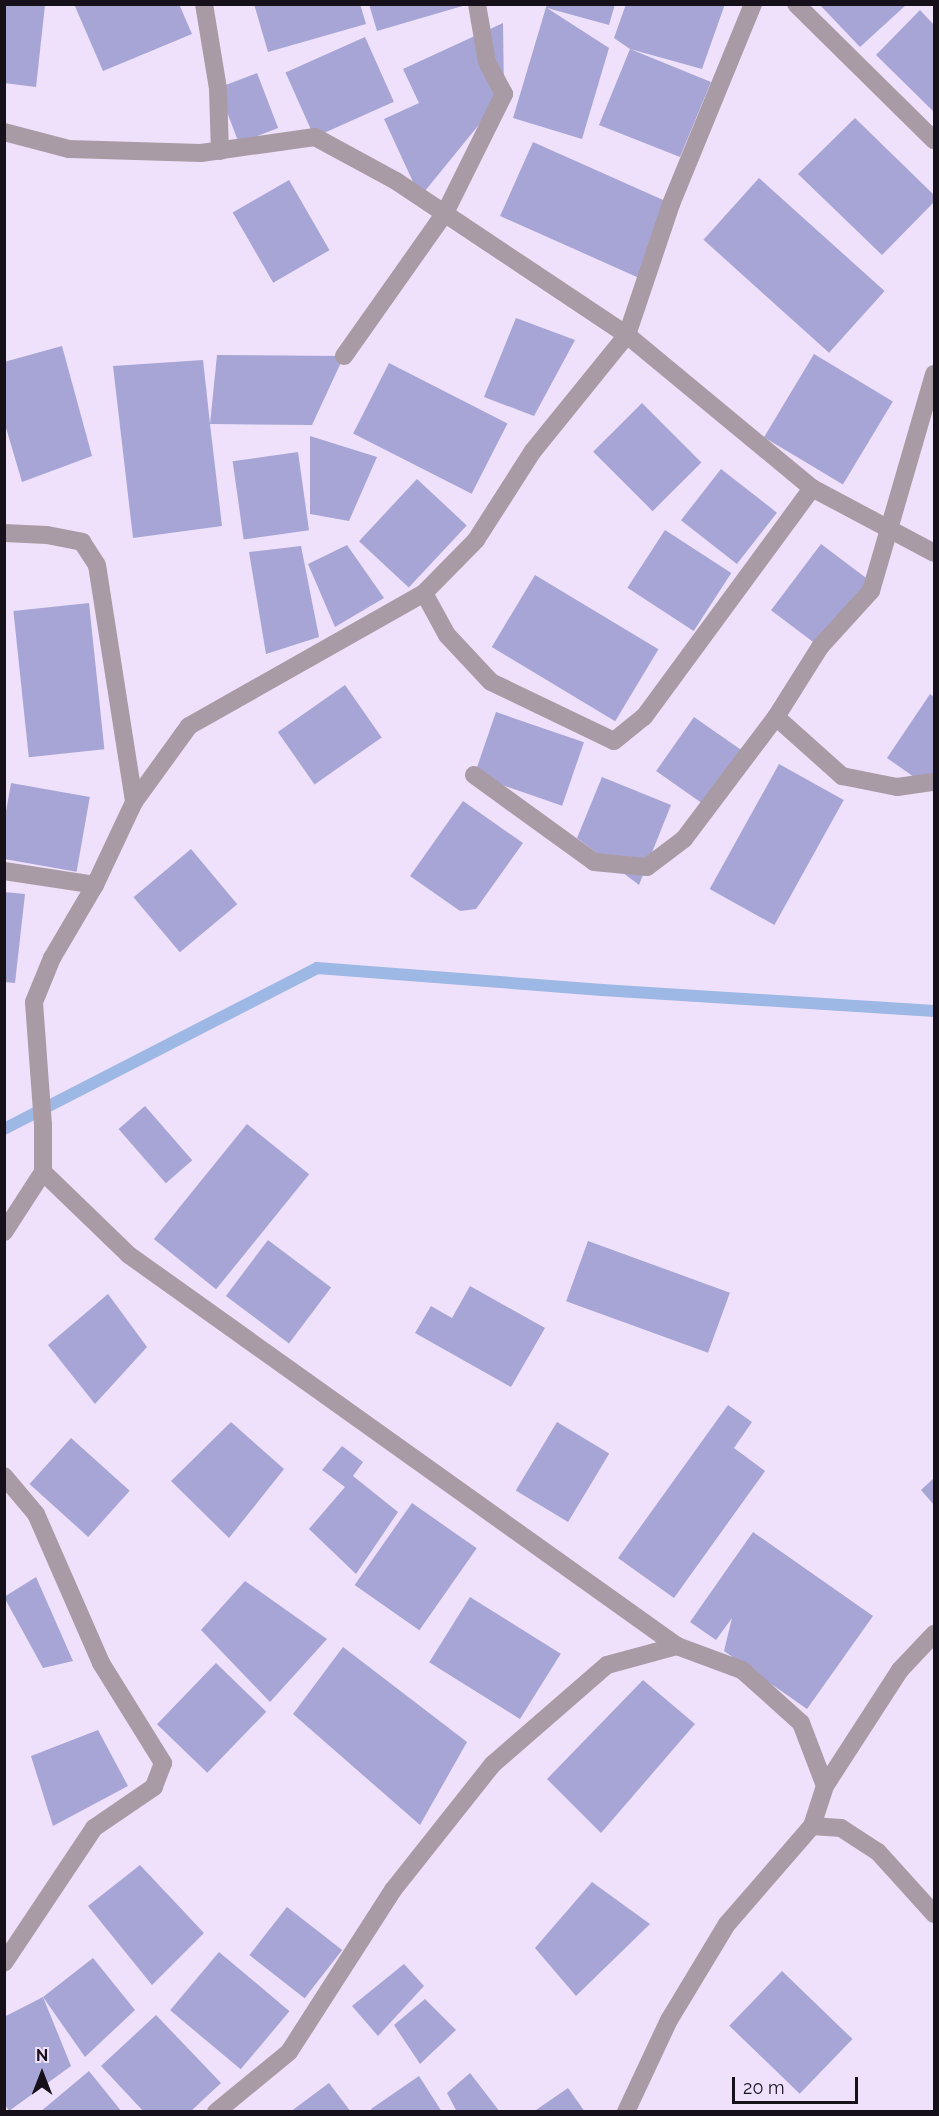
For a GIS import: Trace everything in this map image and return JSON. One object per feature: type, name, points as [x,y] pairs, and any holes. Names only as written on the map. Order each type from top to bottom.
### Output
[{"type":"street","points":[[204,4],[218,89],[220,151]]},
{"type":"street","points":[[344,356],[445,213],[504,94],[487,62],[477,4]]},
{"type":"street","points":[[4,1232],[43,1172],[43,1125],[34,1002],[52,958],[95,885],[134,802],[189,726],[424,593],[476,540],[533,451],[627,335],[671,204],[753,4]]},
{"type":"street","points":[[796,4],[934,140]]},
{"type":"street","points":[[4,132],[69,149],[220,151],[315,137],[396,181],[627,335],[812,488],[934,553]]},
{"type":"street","points":[[474,775],[594,862],[647,867],[684,839],[776,717],[820,648],[871,591],[933,382]]},
{"type":"street","points":[[424,593],[447,635],[491,682],[614,741],[644,717],[812,488]]},
{"type":"street","points":[[4,533],[47,536],[82,542],[97,565],[134,802]]},
{"type":"street","points":[[776,717],[842,776],[897,788],[934,782]]},
{"type":"street","points":[[4,871],[95,885]]},
{"type":"street","points":[[43,1172],[129,1255],[677,1646],[742,1670],[801,1724],[825,1786]]},
{"type":"street","points":[[4,1476],[36,1514],[101,1663],[163,1763],[154,1787],[94,1828],[4,1963]]},
{"type":"street","points":[[627,2112],[669,2020],[727,1924],[812,1826],[825,1786],[900,1670],[934,1634]]},
{"type":"street","points":[[216,2112],[289,2052],[393,1890],[493,1764],[607,1665],[677,1646]]},
{"type":"street","points":[[812,1826],[841,1828],[878,1852],[934,1914]]},
{"type":"building","points":[[74,4],[179,4],[192,34],[103,71]]},
{"type":"building","points":[[254,4],[360,4],[366,24],[268,52]]},
{"type":"building","points":[[369,4],[466,4],[466,5],[377,31]]},
{"type":"building","points":[[547,4],[615,4],[609,25],[547,8],[609,48],[582,139],[513,118]]},
{"type":"building","points":[[626,4],[725,4],[702,69],[630,49],[614,38]]},
{"type":"building","points":[[4,5],[45,5],[36,87],[4,83]]},
{"type":"building","points":[[820,5],[906,5],[860,47]]},
{"type":"building","points":[[920,10],[934,25],[934,112],[876,55]]},
{"type":"building","points":[[503,23],[504,94],[420,197],[384,119],[419,103],[403,69]]},
{"type":"building","points":[[365,37],[394,102],[314,137],[286,72]]},
{"type":"building","points":[[630,49],[711,82],[680,157],[599,125]]},
{"type":"building","points":[[257,73],[278,128],[239,143],[218,88]]},
{"type":"building","points":[[855,118],[934,195],[934,202],[882,255],[798,174]]},
{"type":"building","points":[[533,142],[671,203],[638,277],[500,216]]},
{"type":"building","points":[[759,178],[885,291],[829,353],[703,240]]},
{"type":"building","points":[[289,180],[330,250],[273,283],[233,212]]},
{"type":"building","points":[[516,318],[575,340],[534,416],[484,397]]},
{"type":"building","points":[[62,346],[92,456],[22,482],[4,421],[4,362]]},
{"type":"building","points":[[814,354],[893,401],[843,485],[764,437]]},
{"type":"building","points":[[217,355],[344,356],[312,425],[210,424]]},
{"type":"building","points":[[203,360],[222,526],[133,538],[113,366]]},
{"type":"building","points":[[389,363],[508,423],[472,494],[353,433]]},
{"type":"building","points":[[642,403],[701,462],[653,511],[593,452]]},
{"type":"building","points":[[310,436],[377,457],[349,521],[310,514]]},
{"type":"building","points":[[298,452],[309,530],[244,539],[233,461]]},
{"type":"building","points":[[721,469],[777,513],[737,564],[681,520]]},
{"type":"building","points":[[417,479],[467,525],[409,588],[359,541]]},
{"type":"building","points":[[665,530],[731,573],[694,631],[627,588]]},
{"type":"building","points":[[821,544],[872,583],[822,649],[771,610]]},
{"type":"building","points":[[347,545],[384,598],[335,627],[308,564]]},
{"type":"building","points":[[301,546],[319,637],[266,654],[249,552]]},
{"type":"building","points":[[535,575],[658,649],[615,721],[492,647]]},
{"type":"building","points":[[89,603],[104,749],[29,757],[13,611]]},
{"type":"building","points":[[345,685],[382,737],[315,784],[278,732]]},
{"type":"building","points":[[930,694],[934,697],[934,791],[887,758]]},
{"type":"building","points":[[496,712],[584,742],[562,806],[474,775]]},
{"type":"building","points":[[694,717],[748,755],[710,809],[656,771]]},
{"type":"building","points":[[779,764],[844,800],[774,925],[710,889]]},
{"type":"building","points":[[602,777],[671,805],[639,885],[577,838]]},
{"type":"building","points":[[11,783],[90,797],[77,872],[4,859],[4,823]]},
{"type":"building","points":[[463,801],[523,843],[476,909],[460,911],[410,876]]},
{"type":"building","points":[[191,849],[237,904],[180,952],[134,897]]},
{"type":"building","points":[[4,892],[25,894],[15,983],[4,982]]},
{"type":"building","points":[[145,1106],[192,1160],[166,1183],[119,1129]]},
{"type":"building","points":[[247,1124],[309,1174],[216,1289],[154,1239]]},
{"type":"building","points":[[268,1240],[331,1288],[289,1343],[226,1296]]},
{"type":"building","points":[[588,1241],[730,1293],[708,1353],[566,1301]]},
{"type":"building","points":[[470,1286],[545,1328],[511,1387],[415,1333],[431,1306],[452,1318]]},
{"type":"building","points":[[108,1294],[147,1347],[95,1404],[48,1345]]},
{"type":"building","points":[[728,1405],[752,1422],[734,1448],[765,1471],[674,1598],[618,1558]]},
{"type":"building","points":[[231,1422],[284,1469],[229,1538],[171,1481]]},
{"type":"building","points":[[557,1422],[609,1453],[568,1522],[516,1491]]},
{"type":"building","points":[[71,1438],[130,1491],[88,1537],[30,1484]]},
{"type":"building","points":[[342,1446],[363,1462],[353,1476],[398,1512],[356,1574],[309,1529],[345,1487],[322,1470]]},
{"type":"building","points":[[934,1478],[934,1505],[921,1490]]},
{"type":"building","points":[[412,1503],[477,1548],[419,1630],[355,1585]]},
{"type":"building","points":[[753,1532],[873,1616],[807,1709],[724,1651],[732,1618],[716,1640],[690,1622]]},
{"type":"building","points":[[36,1577],[73,1661],[43,1668],[4,1597]]},
{"type":"building","points":[[245,1581],[327,1639],[270,1702],[201,1630]]},
{"type":"building","points":[[470,1597],[561,1654],[520,1719],[429,1662]]},
{"type":"building","points":[[343,1647],[467,1742],[420,1825],[293,1714]]},
{"type":"building","points":[[216,1663],[266,1712],[207,1773],[157,1724]]},
{"type":"building","points":[[643,1680],[695,1724],[601,1833],[547,1779]]},
{"type":"building","points":[[98,1730],[128,1786],[53,1826],[31,1756]]},
{"type":"building","points":[[140,1865],[204,1933],[152,1985],[88,1906]]},
{"type":"building","points":[[592,1882],[650,1924],[576,1996],[535,1948]]},
{"type":"building","points":[[287,1907],[342,1950],[305,1998],[249,1955]]},
{"type":"building","points":[[219,1952],[289,2011],[241,2069],[170,2010]]},
{"type":"building","points":[[93,1958],[135,2010],[85,2057],[43,1997]]},
{"type":"building","points":[[404,1964],[424,1986],[378,2036],[352,2006]]},
{"type":"building","points":[[782,1971],[852,2039],[800,2094],[729,2026]]},
{"type":"building","points":[[43,1997],[71,2066],[9,2111],[4,2103],[4,2017]]},
{"type":"building","points":[[425,1999],[456,2030],[420,2064],[394,2025]]},
{"type":"building","points":[[156,2015],[221,2083],[190,2112],[144,2112],[101,2066]]},
{"type":"building","points":[[89,2071],[122,2112],[40,2112]]},
{"type":"building","points":[[470,2073],[500,2112],[457,2112],[447,2093]]},
{"type":"building","points":[[419,2076],[442,2112],[373,2112],[371,2109]]},
{"type":"building","points":[[329,2083],[351,2112],[290,2112]]},
{"type":"building","points":[[568,2088],[585,2112],[533,2112]]},
{"type":"waterway","points":[[4,1129],[317,968],[602,990],[934,1011]]}]
